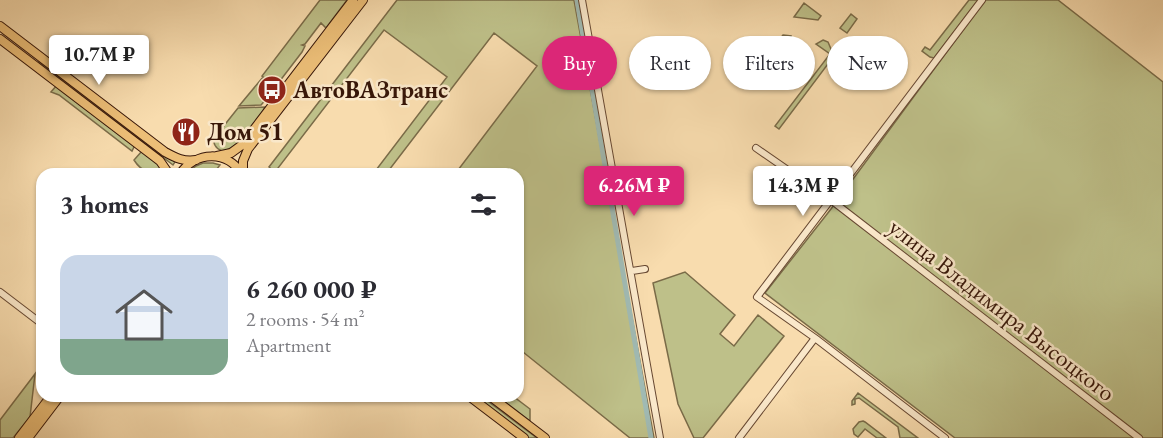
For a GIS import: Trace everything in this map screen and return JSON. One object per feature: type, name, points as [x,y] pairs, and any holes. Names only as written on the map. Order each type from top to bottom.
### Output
[{"type":"main road","points":[[0,26],[165,152],[189,161],[231,153],[242,145],[353,0]]},
{"type":"main road","points":[[243,168],[248,149],[363,0]]},
{"type":"main road","points":[[0,39],[160,160],[165,168]]},
{"type":"main road","points":[[217,156],[233,163],[238,168]]},
{"type":"main road","points":[[185,168],[196,160]]},
{"type":"main road","points":[[19,438],[46,402]]},
{"type":"main road","points":[[28,438],[55,402]]},
{"type":"main road","points":[[477,402],[524,438]]},
{"type":"main road","points":[[497,402],[545,438]]},
{"type":"street","points":[[582,0],[660,438]]},
{"type":"street","points":[[945,438],[815,338],[757,297],[982,0]]},
{"type":"street","name":"улица Владимира Высоцкого","points":[[756,148],[831,200],[1139,438]]},
{"type":"street","points":[[632,271],[645,269]]},
{"type":"street","points":[[0,292],[36,319]]},
{"type":"street","points":[[739,438],[815,338]]},
{"type":"green space","points":[[320,0],[347,0],[326,28],[321,23],[302,45],[305,46],[302,52],[276,86],[262,76]]},
{"type":"green space","points":[[397,0],[574,0],[581,36],[542,36],[542,90],[590,90],[654,438],[630,438],[524,353],[524,168],[460,168],[537,66],[494,33],[391,168],[378,168],[447,77],[384,30],[278,168],[270,168]]},
{"type":"green space","points":[[969,0],[978,0],[934,58],[922,51],[925,47],[930,50]]},
{"type":"green space","points":[[985,0],[1058,0],[1163,82],[1163,438],[955,438],[765,293],[831,209]]},
{"type":"green space","points":[[804,3],[821,16],[818,20],[794,17]]},
{"type":"green space","points":[[851,14],[857,19],[847,33],[840,28]]},
{"type":"green space","points":[[823,40],[827,42],[827,52],[816,44]]},
{"type":"green space","points":[[39,58],[175,162],[173,165],[39,62]]},
{"type":"green space","points":[[827,58],[827,65],[815,81],[815,74]]},
{"type":"green space","points":[[263,77],[275,87],[271,86],[266,93],[269,96],[261,105],[239,106]]},
{"type":"green space","points":[[57,85],[135,145],[132,151],[59,95],[51,92]]},
{"type":"green space","points":[[802,90],[808,90],[779,129],[775,126]]},
{"type":"green space","points":[[265,107],[253,126],[234,146],[222,151],[216,147],[215,137],[238,108]]},
{"type":"green space","points":[[142,151],[159,162],[162,168],[140,168],[134,160]]},
{"type":"green space","points":[[203,163],[220,165],[218,168],[194,168]]},
{"type":"green space","points":[[685,272],[735,315],[720,334],[734,346],[758,315],[784,336],[703,438],[694,438],[678,404],[653,283]]},
{"type":"green space","points":[[35,374],[30,417],[13,438],[0,438],[0,420]]},
{"type":"green space","points":[[858,393],[918,438],[900,438],[898,427],[859,398],[855,399],[855,404],[852,405],[852,401]]},
{"type":"green space","points":[[483,402],[489,402],[537,438],[529,438]]},
{"type":"green space","points":[[505,402],[521,402],[530,409],[530,421]]},
{"type":"green space","points":[[863,421],[886,438],[877,438],[865,429],[858,437],[854,434],[853,429]]},
{"type":"waterway","points":[[577,0],[651,438]]},
{"type":"place","name":"АвтоВАЗтранс","points":[[272,90]]},
{"type":"place","name":"Дом 51","points":[[186,132]]}]
